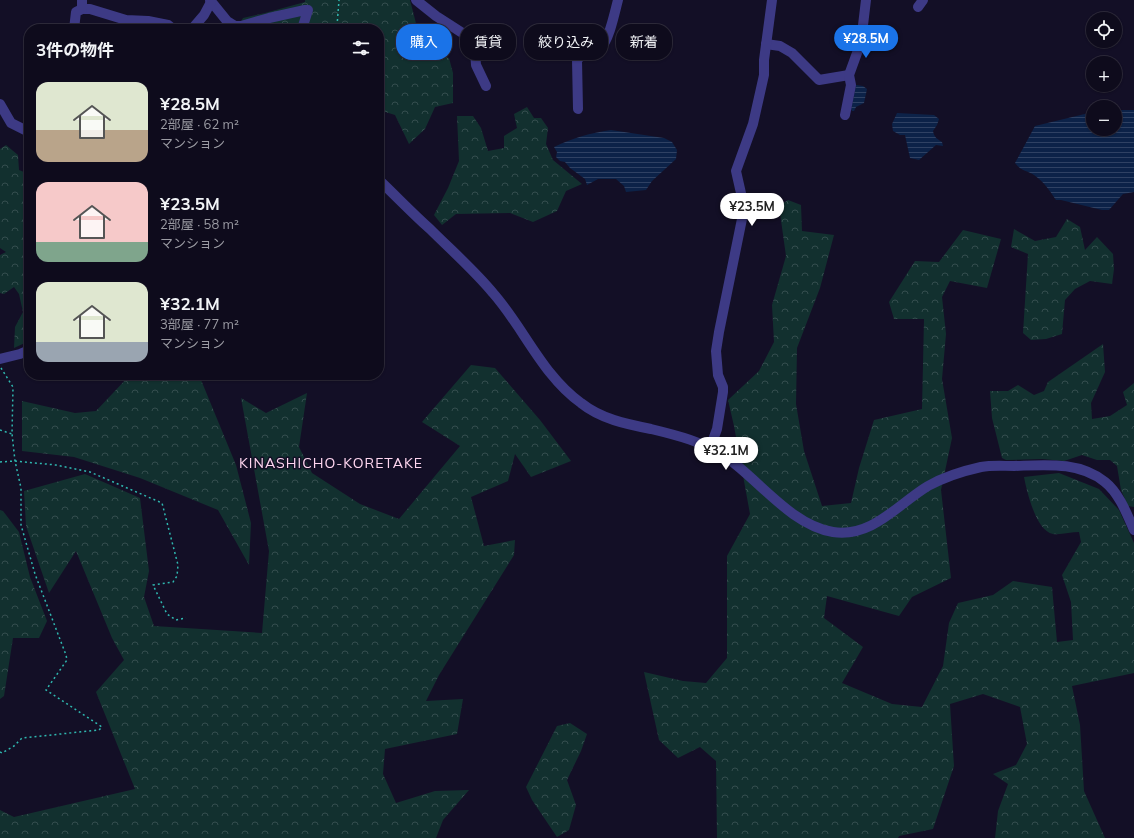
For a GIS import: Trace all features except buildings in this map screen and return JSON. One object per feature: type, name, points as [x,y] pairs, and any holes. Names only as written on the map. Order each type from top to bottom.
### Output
[{"type":"street","points":[[416,0],[471,40],[476,65],[486,86]]},
{"type":"street","points":[[578,109],[577,60],[581,55],[600,48],[606,42],[618,0]]},
{"type":"street","points":[[710,448],[717,429],[724,392],[716,363],[719,332],[743,214],[743,202],[736,170],[753,124],[764,75],[764,60],[772,0]]},
{"type":"street","points":[[845,115],[851,84],[849,75],[860,42],[866,0]]},
{"type":"street","points":[[196,24],[204,15],[210,1],[227,21],[232,24]]},
{"type":"street","points":[[75,24],[76,12],[82,4],[90,9],[126,20],[148,21],[164,24]]},
{"type":"street","points":[[248,24],[308,10],[304,24]]},
{"type":"street","points":[[766,44],[780,46],[792,53],[819,80],[849,75]]},
{"type":"street","points":[[0,104],[11,124],[24,130]]},
{"type":"street","points":[[384,185],[430,230],[442,239],[494,294],[542,363],[567,393],[583,406],[608,418],[629,425],[699,443],[710,448],[727,458],[795,516],[812,526],[834,532],[849,532],[867,528],[878,522],[928,486],[945,477],[964,471],[983,467],[1061,465],[1078,469],[1096,476],[1106,483],[1116,496],[1134,530]]},
{"type":"street","points":[[0,359],[24,352]]},
{"type":"path","points":[[338,24],[339,0]]},
{"type":"path","points":[[0,365],[13,387],[12,434],[15,461],[21,488],[21,525],[34,574],[67,660],[46,690],[102,728],[99,730],[22,738],[14,746],[2,753],[0,752]]},
{"type":"path","points":[[0,430],[12,434]]},
{"type":"path","points":[[0,462],[15,461],[56,465],[90,472],[162,503],[178,565],[177,576],[174,582],[153,585],[166,614],[176,620],[186,618]]},
{"type":"green space","points":[[305,0],[410,0],[416,24],[396,24],[396,60],[450,60],[453,73],[453,103],[435,107],[425,129],[409,144],[395,115],[384,112],[384,24],[240,24],[243,18],[305,2]]},
{"type":"green space","points":[[527,107],[534,118],[541,118],[548,128],[546,144],[553,160],[582,184],[566,191],[557,211],[533,222],[510,213],[456,214],[442,225],[434,215],[448,188],[459,161],[457,116],[473,116],[481,128],[488,151],[504,148],[504,136],[517,128],[514,114]]},
{"type":"green space","points":[[6,145],[18,155],[19,170],[24,172],[24,343],[14,348],[15,327],[23,312],[19,294],[14,287],[4,294],[0,293],[0,255],[6,252],[0,248],[0,149]]},
{"type":"green space","points":[[788,200],[801,205],[802,231],[834,235],[820,288],[797,348],[796,404],[804,451],[822,506],[851,503],[859,468],[874,420],[922,409],[924,319],[894,319],[889,302],[915,261],[939,262],[963,230],[1001,239],[987,288],[950,281],[942,297],[946,334],[942,379],[952,438],[941,490],[951,578],[912,597],[899,616],[827,596],[824,618],[863,647],[842,683],[892,704],[922,707],[943,666],[949,623],[958,603],[993,595],[1013,581],[1052,587],[1057,642],[1073,640],[1071,602],[1062,575],[1081,542],[1079,532],[1053,534],[1042,526],[1033,510],[1024,477],[1059,473],[1099,489],[1119,510],[1134,543],[1134,673],[1072,686],[1080,725],[1084,791],[1105,838],[995,838],[998,811],[1008,784],[993,774],[1016,765],[1027,744],[1020,707],[983,694],[950,704],[954,766],[933,829],[899,836],[898,838],[717,838],[716,761],[700,747],[678,758],[659,740],[644,672],[683,681],[706,683],[727,658],[727,556],[750,514],[728,400],[759,371],[774,342],[772,305],[786,256],[779,206]]},
{"type":"green space","points":[[1067,219],[1080,227],[1085,250],[1097,237],[1113,254],[1114,269],[1112,284],[1090,281],[1075,289],[1065,300],[1062,334],[1046,339],[1031,340],[1023,333],[1028,254],[1011,247],[1014,229],[1035,241],[1056,237]]},
{"type":"green space","points":[[1103,344],[1105,372],[1091,403],[1092,419],[1110,416],[1127,405],[1123,392],[1134,383],[1134,507],[1128,506],[1121,490],[1117,466],[1110,460],[1097,460],[1082,455],[1064,461],[1042,459],[1006,460],[1002,458],[992,418],[990,391],[1008,391],[1018,385],[1034,395],[1044,391],[1048,382]]},
{"type":"green space","points":[[471,365],[495,368],[540,420],[571,461],[531,477],[515,454],[508,481],[471,497],[484,546],[515,540],[514,555],[439,675],[426,701],[463,699],[457,734],[385,749],[383,774],[396,803],[435,791],[469,790],[443,820],[436,838],[0,838],[0,810],[14,817],[135,789],[96,692],[124,660],[112,638],[76,551],[49,593],[26,526],[24,491],[85,474],[140,498],[149,571],[144,597],[154,626],[262,633],[269,551],[241,398],[266,413],[307,393],[299,447],[312,473],[360,504],[399,519],[460,446],[422,422]]},
{"type":"green space","points":[[125,380],[201,380],[236,465],[251,523],[249,565],[218,510],[140,478],[74,457],[22,451],[22,401],[75,413],[96,411]]},
{"type":"green space","points":[[0,510],[3,511],[19,532],[30,577],[47,621],[39,638],[13,638],[4,696],[0,699]]},
{"type":"green space","points":[[570,723],[587,734],[581,751],[567,780],[576,805],[569,830],[557,837],[532,800],[526,787],[557,726]]},
{"type":"water","points":[[856,85],[863,86],[867,89],[864,103],[852,111],[851,109]]},
{"type":"water","points":[[1122,110],[1134,110],[1134,192],[1123,194],[1109,210],[1102,210],[1056,200],[1038,178],[1020,168],[1015,163],[1035,126],[1086,114],[1086,136],[1122,136]]},
{"type":"water","points":[[897,113],[934,115],[939,119],[933,133],[936,138],[942,142],[943,146],[936,145],[919,160],[910,158],[905,135],[900,135],[893,131],[892,124]]},
{"type":"water","points":[[611,130],[664,138],[672,142],[677,150],[676,159],[652,181],[646,190],[626,192],[624,186],[616,179],[598,179],[587,185],[585,179],[570,168],[565,162],[560,161],[556,157],[557,152],[554,147],[582,136]]},
{"type":"district","name":"KINASHICHO-KORETAKE","points":[[331,463]]}]
